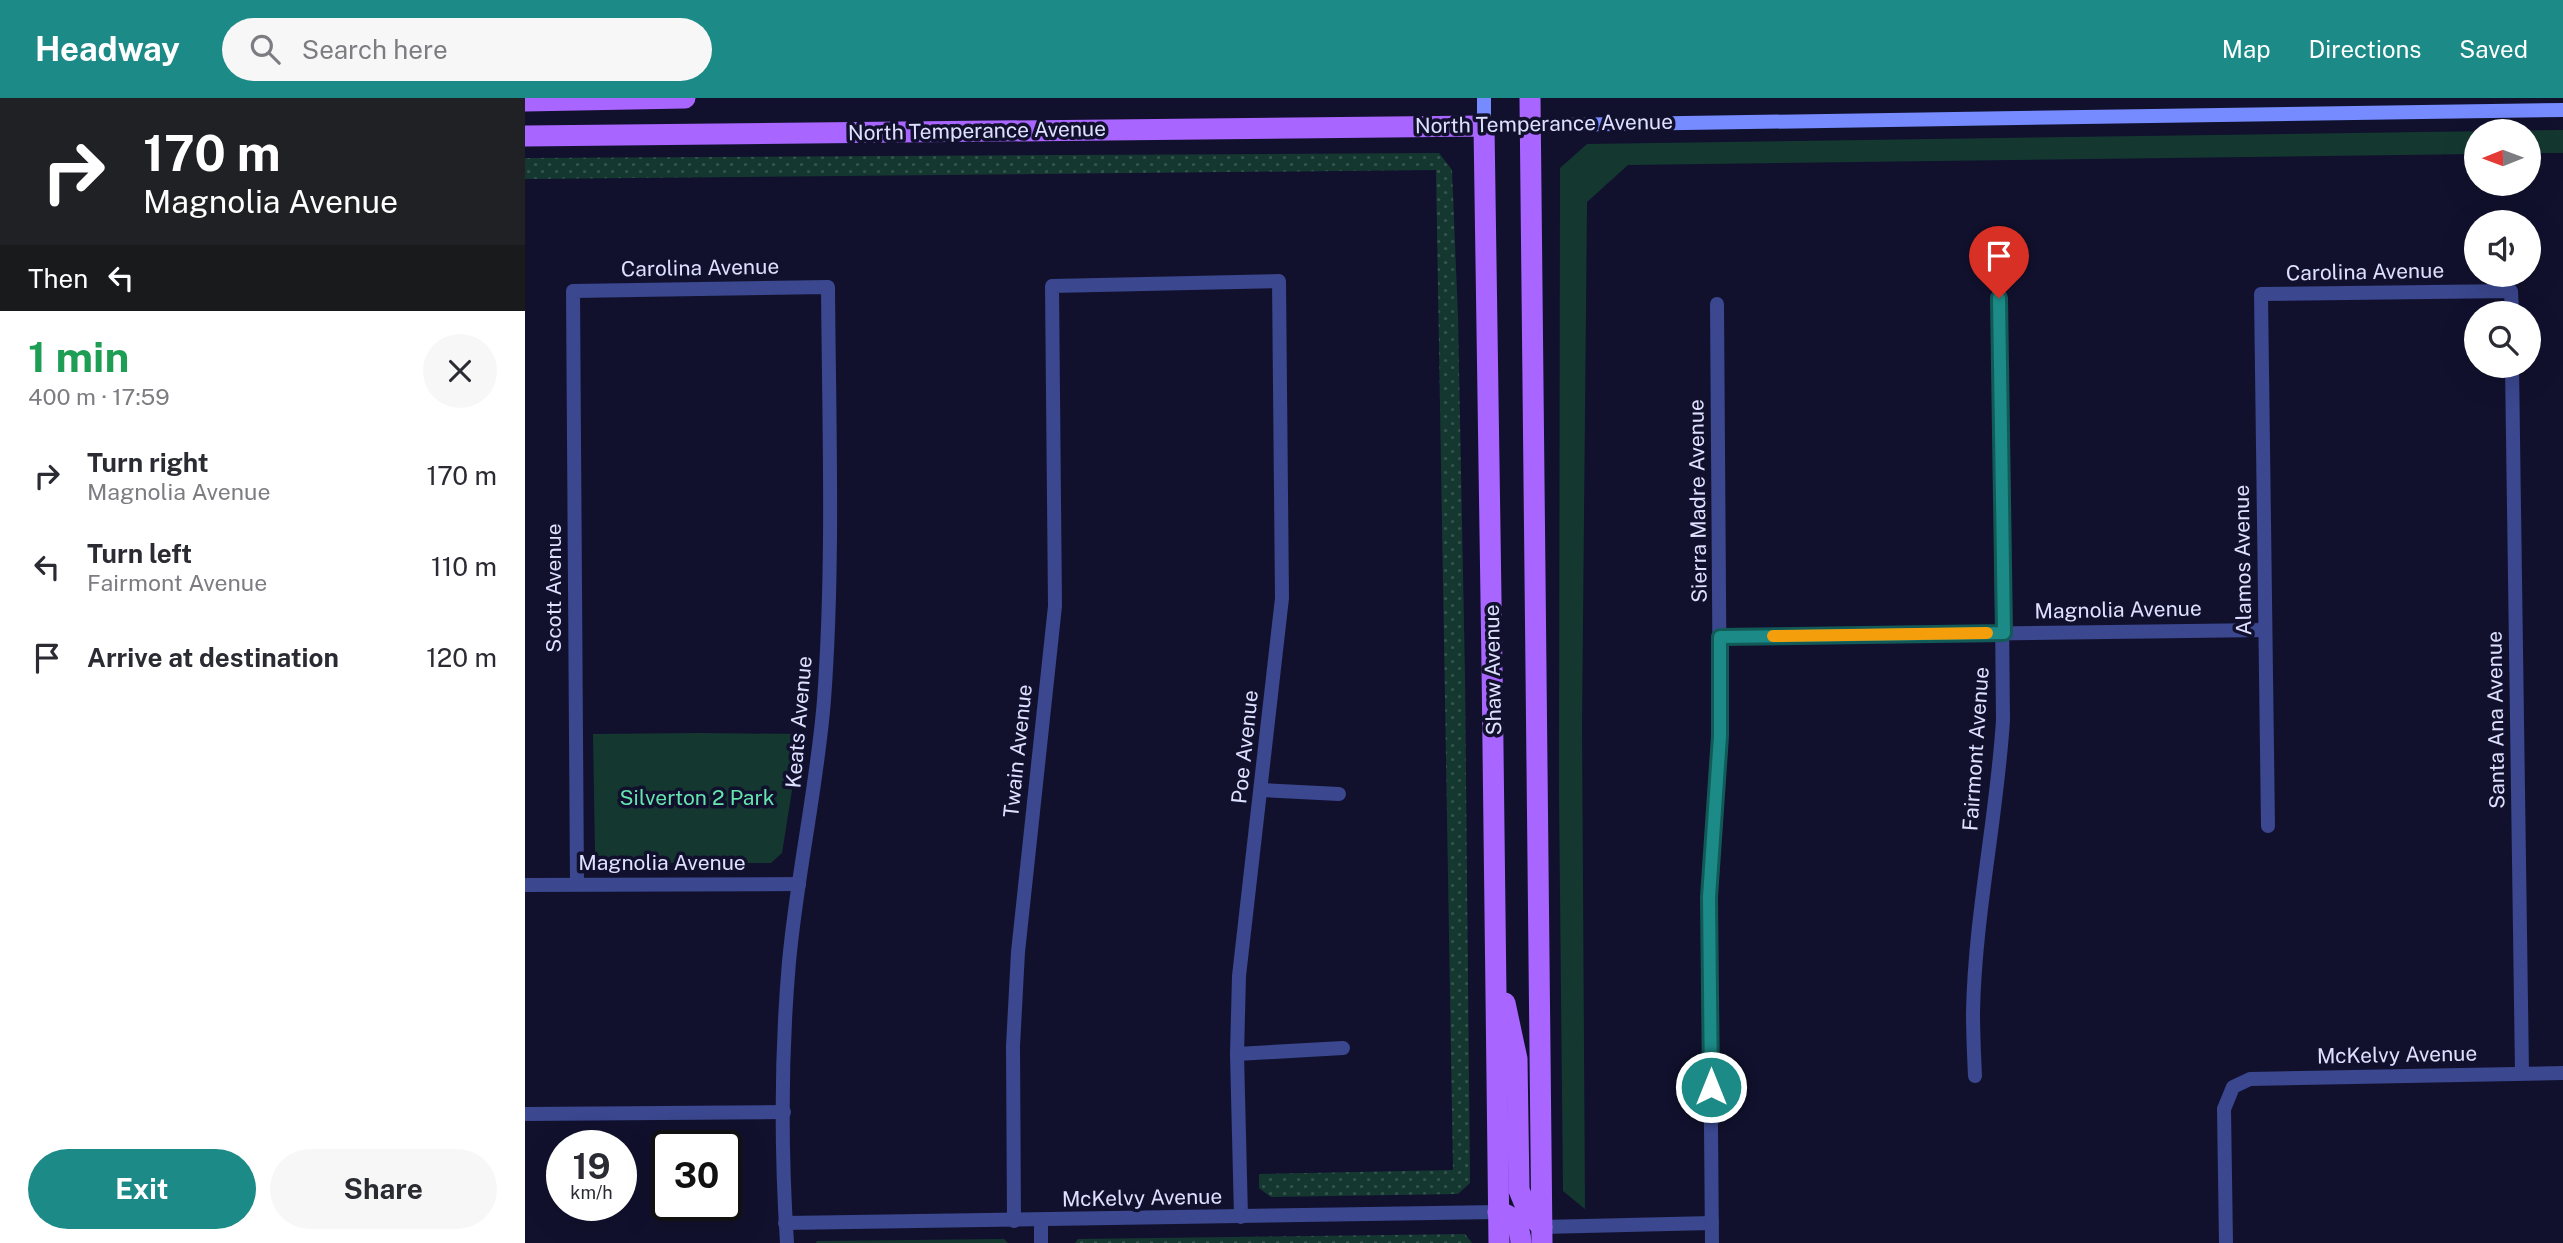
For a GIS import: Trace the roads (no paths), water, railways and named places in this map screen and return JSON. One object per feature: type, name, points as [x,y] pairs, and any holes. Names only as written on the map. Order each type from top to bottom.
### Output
[{"type":"main road","points":[[525,101],[685,98]]},
{"type":"main road","name":"Shaw Avenue","points":[[1483,98],[1494,685],[1499,1243]]},
{"type":"main road","name":"Shaw Avenue","points":[[1530,98],[1542,1235]]},
{"type":"main road","name":"North Temperance Avenue","points":[[525,136],[1484,126],[2563,110]]},
{"type":"main road","points":[[1495,957],[1517,1059],[1519,1190],[1542,1235]]},
{"type":"main road","points":[[1498,1212],[1509,1214],[1514,1220],[1519,1228],[1521,1243]]},
{"type":"street","name":"Poe Avenue","points":[[1052,286],[1279,281],[1282,598],[1240,976],[1237,1054],[1241,1217]]},
{"type":"street","name":"Twain Avenue","points":[[1014,1221],[1013,1046],[1018,952],[1055,606],[1052,286]]},
{"type":"street","name":"Carolina Avenue","points":[[573,291],[828,287]]},
{"type":"street","name":"Keats Avenue","points":[[787,1243],[784,1043],[789,962],[816,781],[824,701],[830,590],[828,287]]},
{"type":"street","name":"Scott Avenue","points":[[573,291],[577,884]]},
{"type":"street","name":"Carolina Avenue","points":[[2261,294],[2511,291],[2511,301]]},
{"type":"street","name":"Alamos Avenue","points":[[2261,294],[2268,826]]},
{"type":"street","name":"Fairmont Avenue","points":[[1975,1076],[1973,1011],[1979,936],[2000,778],[2003,720],[1999,298]]},
{"type":"street","name":"Sierra Madre Avenue","points":[[1712,1243],[1709,897],[1720,736],[1717,304]]},
{"type":"street","name":"Santa Ana Avenue","points":[[2512,378],[2522,1073]]},
{"type":"street","name":"Magnolia Avenue","points":[[1720,637],[2265,630]]},
{"type":"street","points":[[1262,790],[1339,794]]},
{"type":"street","name":"Magnolia Avenue","points":[[525,885],[799,884]]},
{"type":"street","points":[[1237,1054],[1343,1048]]},
{"type":"street","name":"McKelvy Avenue","points":[[2226,1243],[2224,1109],[2233,1087],[2250,1079],[2563,1073]]},
{"type":"street","points":[[525,1114],[785,1112]]},
{"type":"street","name":"McKelvy Avenue","points":[[786,1223],[1498,1212]]},
{"type":"street","points":[[1041,1220],[1041,1243]]},
{"type":"street","points":[[1542,1235],[1712,1223]]},
{"type":"park label","name":"Silverton 2 Park","points":[[697,798]]}]
